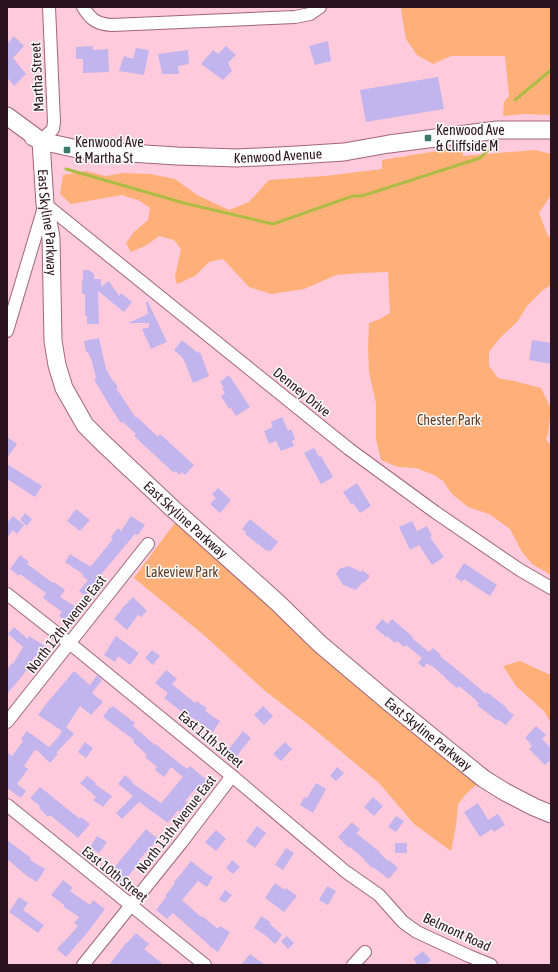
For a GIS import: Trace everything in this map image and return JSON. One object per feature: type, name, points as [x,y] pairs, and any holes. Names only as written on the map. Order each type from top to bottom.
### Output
[{"type":"street","name":"Martha Street","points":[[41,141],[53,129],[54,122],[49,7]]},
{"type":"street","points":[[83,7],[94,21],[103,25],[112,26],[295,18],[310,14],[320,7]]},
{"type":"street","points":[[7,116],[41,141]]},
{"type":"street","name":"Kenwood Avenue","points":[[7,125],[41,141],[82,150],[111,153],[237,158],[344,152],[389,144],[497,130],[551,130]]},
{"type":"street","name":"East Skyline Parkway","points":[[41,141],[45,204],[51,238],[53,334],[57,365],[64,388],[85,425],[172,508],[277,602],[320,644],[390,704],[484,779],[505,792],[551,814]]},
{"type":"street","points":[[7,331],[45,204]]},
{"type":"street","name":"Denney Drive","points":[[45,204],[348,449],[435,512],[520,570],[551,588]]},
{"type":"street","name":"North 12th Avenue East","points":[[7,722],[148,544]]},
{"type":"street","name":"East 11th Street","points":[[7,594],[70,643],[346,872],[380,895],[392,910]]},
{"type":"street","name":"North 13th Avenue East","points":[[83,965],[232,776]]},
{"type":"street","name":"East 10th Street","points":[[7,805],[205,965]]},
{"type":"street","name":"Belmont Road","points":[[392,910],[403,922],[417,932],[470,961],[491,965]]},
{"type":"street","points":[[353,965],[365,952]]},
{"type":"green space","points":[[402,7],[551,7],[551,115],[525,114],[503,116],[504,102],[509,96],[505,56],[451,56],[433,64],[417,55],[406,39],[401,10]]},
{"type":"green space","name":"Chester Park","points":[[462,147],[463,156],[535,150],[551,154],[551,195],[539,213],[547,234],[551,239],[551,285],[543,290],[527,306],[517,322],[500,338],[489,352],[489,366],[498,378],[541,388],[551,409],[546,440],[551,445],[551,575],[532,564],[522,552],[510,529],[489,514],[468,507],[452,494],[443,481],[434,475],[416,468],[398,467],[381,460],[376,439],[376,403],[369,372],[368,348],[369,323],[390,313],[388,272],[336,275],[304,289],[271,294],[249,287],[223,259],[209,262],[195,276],[177,284],[175,277],[181,249],[174,240],[159,236],[147,245],[131,252],[126,243],[134,232],[148,220],[150,208],[140,201],[122,195],[71,204],[60,194],[63,175],[86,171],[106,176],[123,173],[150,174],[175,179],[197,195],[229,210],[249,202],[269,180],[325,176],[382,169],[382,160]]},
{"type":"green space","name":"Lakeview Park","points":[[177,520],[478,783],[458,804],[456,826],[451,851],[414,824],[379,783],[264,690],[205,636],[134,578]]},
{"type":"green space","points":[[520,661],[551,674],[551,723],[544,711],[516,686],[503,666]]},
{"type":"building","points":[[14,36],[24,46],[13,58],[26,74],[14,86],[7,77],[7,44]]},
{"type":"building","points":[[328,41],[331,61],[315,65],[309,46]]},
{"type":"building","points":[[93,46],[93,50],[108,49],[109,72],[83,73],[83,59],[76,59],[76,47]]},
{"type":"building","points":[[226,46],[236,55],[228,63],[232,71],[223,80],[201,64],[213,50],[218,54]]},
{"type":"building","points":[[136,48],[149,50],[144,75],[119,71],[124,56],[133,59]]},
{"type":"building","points":[[188,50],[189,64],[178,66],[179,74],[162,74],[158,54]]},
{"type":"building","points":[[438,77],[444,109],[366,122],[360,90]]},
{"type":"building","points":[[83,270],[89,270],[94,274],[94,279],[101,279],[101,287],[109,281],[119,296],[121,293],[132,302],[124,312],[98,291],[99,324],[87,324],[87,316],[85,316],[85,294],[82,294]]},
{"type":"building","points":[[146,302],[148,302],[167,342],[151,349],[142,329],[149,327],[149,323],[128,323],[148,314]]},
{"type":"building","points":[[99,338],[106,369],[118,387],[116,388],[136,418],[137,417],[158,437],[160,434],[194,465],[185,475],[182,472],[179,475],[176,471],[174,473],[134,436],[136,434],[123,422],[121,423],[111,408],[94,379],[96,378],[91,358],[88,352],[86,352],[84,341]]},
{"type":"building","points":[[182,340],[198,353],[200,352],[209,376],[193,383],[183,358],[174,350]]},
{"type":"building","points":[[532,340],[551,343],[551,364],[529,360]]},
{"type":"building","points":[[229,375],[250,407],[236,416],[230,407],[229,409],[221,396],[225,393],[220,382]]},
{"type":"building","points":[[282,417],[288,431],[291,429],[295,439],[292,441],[294,446],[281,451],[276,441],[269,444],[264,431],[273,427],[271,422]]},
{"type":"building","points":[[7,437],[17,444],[7,458]]},
{"type":"building","points":[[314,448],[319,457],[321,456],[333,477],[321,484],[304,453]]},
{"type":"building","points":[[7,464],[42,486],[35,497],[7,479]]},
{"type":"building","points":[[357,483],[371,506],[360,513],[353,503],[351,504],[343,492]]},
{"type":"building","points":[[218,488],[231,500],[220,513],[210,504],[216,498],[212,494]]},
{"type":"building","points":[[76,509],[90,520],[80,531],[67,521]]},
{"type":"building","points":[[25,513],[32,519],[27,526],[20,520]]},
{"type":"building","points":[[13,516],[24,525],[17,534],[13,530],[7,538],[7,523]]},
{"type":"building","points":[[131,516],[145,525],[138,535],[135,534],[85,596],[79,591],[88,580],[82,576],[83,574],[65,562],[70,554],[91,566],[113,539],[111,537],[118,528],[121,531]]},
{"type":"building","points":[[250,519],[278,542],[270,552],[245,534],[246,532],[242,529]]},
{"type":"building","points":[[412,521],[417,531],[427,526],[432,536],[430,537],[444,557],[432,565],[419,545],[410,550],[399,527]]},
{"type":"building","points":[[20,555],[29,562],[27,564],[65,590],[60,597],[79,609],[70,623],[59,616],[62,612],[43,598],[46,593],[20,574],[19,576],[10,569]]},
{"type":"building","points":[[464,563],[497,585],[490,596],[464,579],[462,582],[455,577]]},
{"type":"building","points":[[349,566],[361,572],[362,570],[370,576],[356,590],[343,585],[336,574],[339,569]]},
{"type":"building","points":[[133,597],[147,611],[141,617],[138,615],[127,630],[114,619]]},
{"type":"building","points":[[382,619],[388,624],[392,619],[429,652],[433,648],[441,655],[440,656],[514,715],[506,725],[497,719],[496,720],[477,705],[479,703],[476,700],[459,686],[457,688],[431,665],[430,666],[427,663],[424,668],[418,663],[422,658],[406,645],[404,647],[397,641],[395,643],[375,628]]},
{"type":"building","points":[[14,627],[28,639],[29,636],[45,646],[39,658],[35,656],[23,675],[7,694],[7,669],[12,663],[13,664],[23,647],[8,634]]},
{"type":"building","points":[[116,636],[139,653],[130,665],[118,656],[115,662],[104,655]]},
{"type":"building","points":[[152,650],[160,656],[153,665],[145,658]]},
{"type":"building","points":[[166,670],[177,679],[172,684],[195,703],[196,701],[207,708],[205,711],[220,721],[213,732],[182,712],[164,698],[168,693],[155,683]]},
{"type":"building","points":[[74,671],[90,685],[97,675],[102,680],[92,693],[103,702],[91,715],[80,706],[66,727],[74,734],[56,753],[58,754],[50,763],[37,750],[35,750],[24,766],[28,769],[17,784],[26,791],[21,798],[7,788],[7,752],[12,756],[23,741],[21,739],[27,731],[49,747],[62,731],[38,715]]},
{"type":"building","points":[[113,706],[135,723],[133,726],[155,745],[156,744],[187,769],[190,766],[208,781],[199,791],[196,788],[185,801],[187,802],[180,812],[178,810],[168,823],[139,802],[122,819],[116,813],[133,796],[118,784],[125,775],[133,782],[132,783],[161,803],[183,777],[171,767],[164,777],[155,770],[157,767],[145,757],[147,755],[133,742],[134,740],[103,717],[110,707],[112,708]]},
{"type":"building","points":[[263,706],[273,716],[264,725],[254,715]]},
{"type":"building","points":[[536,726],[546,735],[542,739],[551,748],[551,759],[545,765],[529,749],[532,746],[525,738]]},
{"type":"building","points":[[243,731],[251,738],[236,757],[228,750]]},
{"type":"building","points":[[85,742],[93,748],[86,758],[78,752]]},
{"type":"building","points":[[285,742],[292,749],[281,761],[273,754]]},
{"type":"building","points":[[337,767],[344,773],[336,781],[330,776]]},
{"type":"building","points":[[87,776],[96,783],[95,784],[112,796],[103,807],[93,800],[96,797],[80,783]]},
{"type":"building","points":[[316,783],[326,789],[313,813],[300,805],[304,797],[307,798]]},
{"type":"building","points":[[40,787],[80,819],[81,817],[90,824],[78,838],[50,815],[48,817],[39,808],[40,806],[30,798]]},
{"type":"building","points":[[373,797],[383,806],[374,816],[364,807]]},
{"type":"building","points":[[478,803],[488,820],[498,814],[505,825],[494,832],[492,829],[480,837],[464,812]]},
{"type":"building","points":[[396,816],[404,821],[396,832],[388,827]]},
{"type":"building","points":[[352,822],[360,830],[356,833],[398,868],[389,879],[373,867],[372,868],[364,859],[350,847],[349,848],[338,837]]},
{"type":"building","points":[[257,826],[266,833],[255,848],[246,841]]},
{"type":"building","points":[[146,829],[158,839],[139,860],[140,861],[123,883],[110,874]]},
{"type":"building","points":[[216,830],[226,839],[216,851],[205,842]]},
{"type":"building","points":[[97,836],[107,842],[99,853],[90,847]]},
{"type":"building","points":[[7,840],[31,858],[30,860],[45,869],[37,882],[27,876],[7,859]]},
{"type":"building","points":[[395,843],[407,843],[407,853],[395,853]]},
{"type":"building","points":[[286,848],[294,853],[283,870],[275,865]]},
{"type":"building","points":[[232,860],[240,867],[233,874],[226,868]]},
{"type":"building","points":[[191,861],[213,877],[207,887],[198,881],[182,900],[201,917],[202,916],[218,929],[220,926],[230,932],[218,952],[209,946],[173,913],[167,919],[156,910],[175,883],[174,882]]},
{"type":"building","points":[[63,880],[73,888],[70,891],[90,905],[93,900],[105,909],[66,957],[57,949],[78,926],[74,923],[79,917],[64,907],[64,905],[51,895]]},
{"type":"building","points":[[275,883],[285,890],[286,888],[297,896],[284,912],[265,898]]},
{"type":"building","points":[[327,886],[336,891],[328,905],[319,900]]},
{"type":"building","points":[[225,890],[232,895],[225,903],[219,899]]},
{"type":"building","points":[[19,897],[28,903],[23,910],[44,925],[38,933],[9,912]]},
{"type":"building","points":[[261,916],[270,922],[270,924],[282,935],[275,944],[254,928]]},
{"type":"building","points":[[136,933],[149,944],[144,949],[164,965],[109,965]]},
{"type":"building","points":[[287,936],[294,943],[288,949],[281,941]]},
{"type":"building","points":[[423,951],[431,960],[425,965],[418,965],[413,959]]},
{"type":"building","points":[[250,954],[265,965],[241,965]]},
{"type":"waterway","points":[[515,100],[551,70]]},
{"type":"waterway","points":[[66,169],[184,203],[273,224],[353,196],[362,196],[480,158],[488,150]]},
{"type":"place","name":"Kenwood Ave & Cliffside M","points":[[428,138]]},
{"type":"place","name":"Kenwood Ave & Martha St","points":[[67,150]]}]
